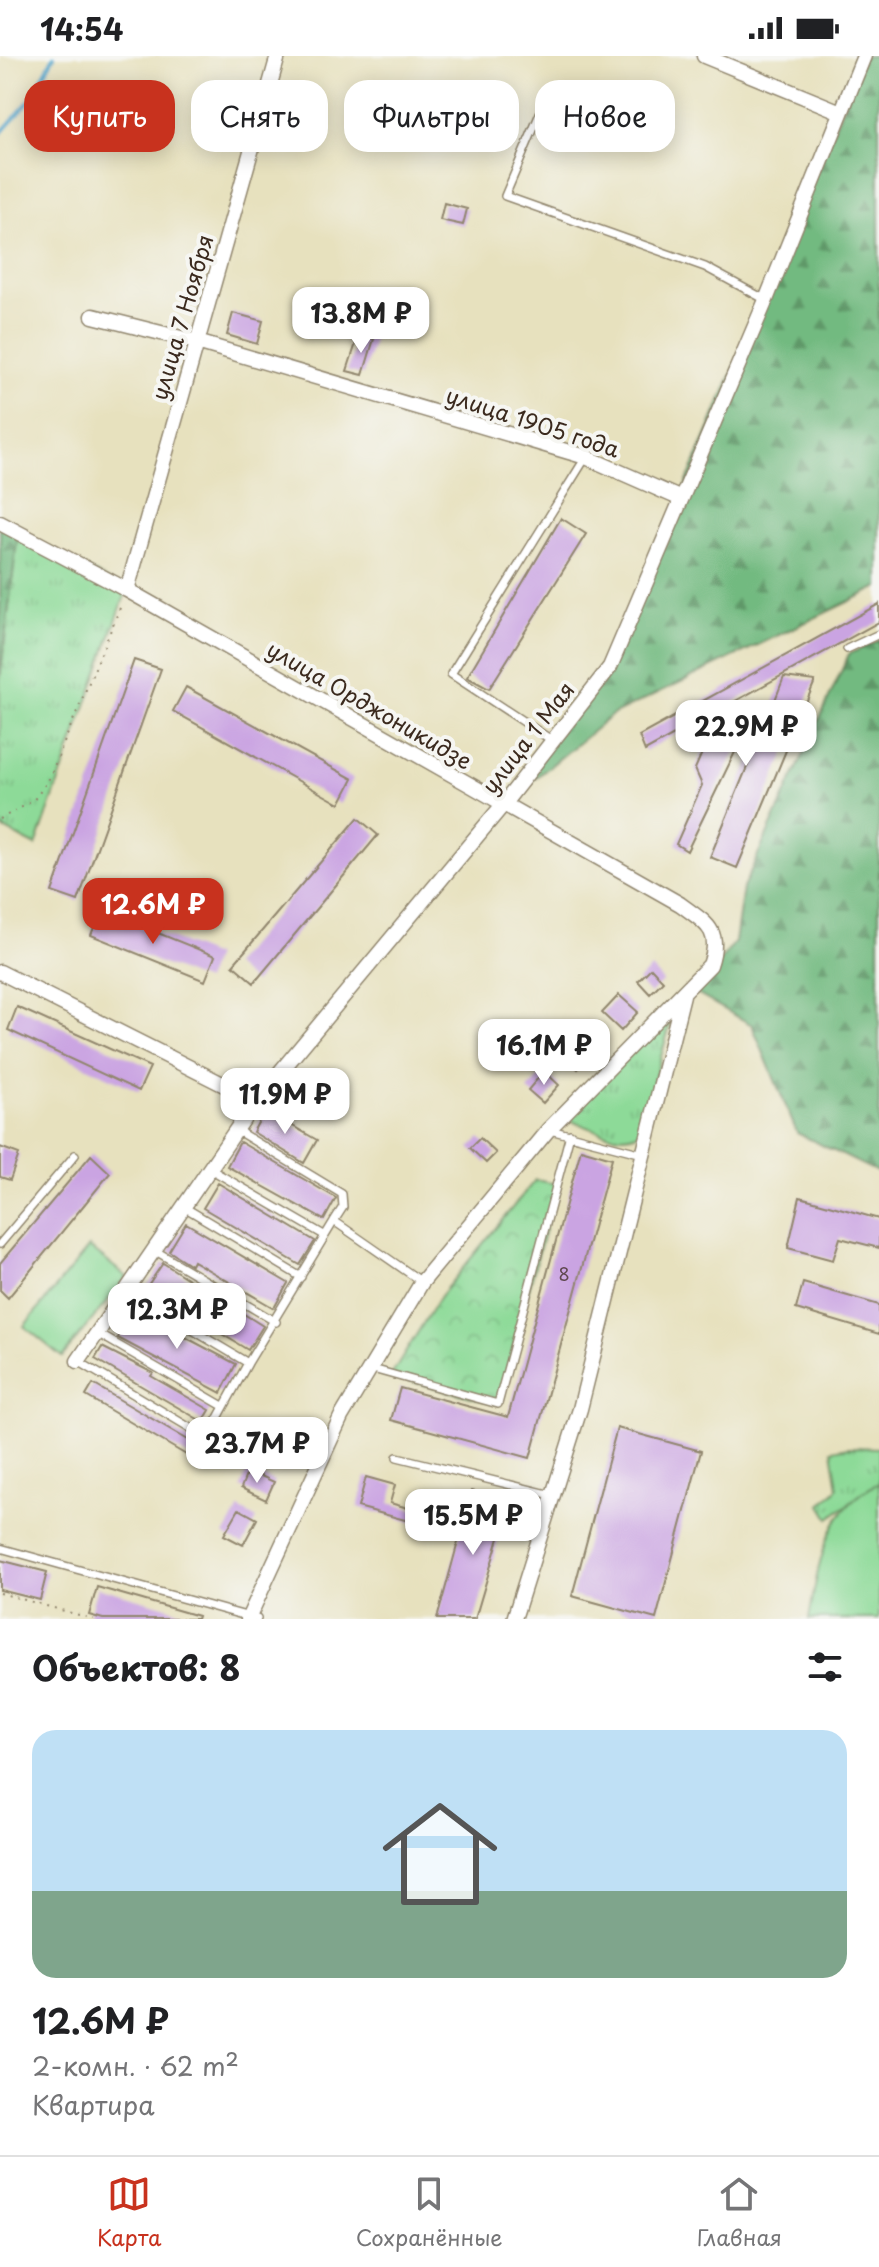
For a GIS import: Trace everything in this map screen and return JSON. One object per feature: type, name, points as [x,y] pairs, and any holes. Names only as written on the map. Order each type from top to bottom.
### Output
[{"type":"street","name":"улица 7 Ноября","points":[[127,590],[278,56]]},
{"type":"street","points":[[704,56],[841,112]]},
{"type":"street","name":"улица 1 Мая","points":[[78,1361],[256,1101],[502,806],[610,667],[679,498],[766,300],[864,56]]},
{"type":"street","name":"улица 1905 года","points":[[93,316],[197,342],[586,457],[679,498]]},
{"type":"street","name":"улица Орджоникидзе","points":[[0,523],[127,590],[502,806],[680,904],[713,932],[716,947],[710,965],[683,995]]},
{"type":"street","points":[[0,972],[256,1101]]},
{"type":"street","points":[[251,1618],[368,1367],[422,1282],[548,1130],[683,995]]},
{"type":"street","points":[[514,1619],[580,1409],[646,1155],[683,995]]},
{"type":"lane","points":[[535,125],[505,196],[705,267],[766,300]]},
{"type":"lane","points":[[553,741],[451,674],[586,457]]},
{"type":"lane","points":[[847,649],[879,634]]},
{"type":"lane","points":[[78,1361],[207,1438],[248,1363],[276,1322],[343,1207],[342,1194],[236,1130]]},
{"type":"lane","points":[[548,1130],[646,1155]]},
{"type":"lane","points":[[368,1367],[498,1404],[570,1134]]},
{"type":"lane","points":[[0,1244],[75,1155]]},
{"type":"lane","points":[[210,1169],[324,1235]]},
{"type":"lane","points":[[184,1207],[301,1277]]},
{"type":"lane","points":[[334,1221],[422,1282]]},
{"type":"lane","points":[[154,1250],[276,1322]]},
{"type":"lane","points":[[127,1291],[248,1363]]},
{"type":"lane","points":[[97,1333],[223,1406]]},
{"type":"lane","points":[[397,1457],[552,1495]]},
{"type":"lane","points":[[0,1548],[251,1618]]},
{"type":"path","points":[[0,819],[33,801],[48,781],[127,590]]},
{"type":"path","points":[[0,1593],[93,1619]]},
{"type":"green space","points":[[864,56],[879,56],[879,587],[612,715],[502,806],[610,667]]},
{"type":"green space","points":[[0,523],[18,533],[0,679]]},
{"type":"green space","points":[[18,533],[127,590],[36,846],[0,827],[0,679]]},
{"type":"green space","points":[[879,640],[879,1173],[797,1133],[752,1025],[695,993],[735,942],[743,888],[849,654]]},
{"type":"green space","points":[[675,1008],[639,1132],[613,1135],[571,1121],[572,1114]]},
{"type":"green space","points":[[535,1180],[557,1184],[498,1404],[391,1376],[440,1296]]},
{"type":"green space","points":[[89,1247],[127,1277],[62,1357],[24,1326]]},
{"type":"green space","points":[[879,1448],[879,1483],[829,1518],[821,1505],[838,1488],[832,1450]]},
{"type":"green space","points":[[879,1483],[879,1619],[809,1619],[821,1559],[835,1523],[861,1494]]},
{"type":"building","points":[[444,203],[467,209],[463,225],[440,220]]},
{"type":"building","points":[[233,313],[263,321],[257,344],[227,335]]},
{"type":"building","points":[[359,334],[374,339],[363,375],[347,371]]},
{"type":"building","points":[[561,518],[586,534],[489,689],[467,677]]},
{"type":"building","points":[[879,604],[879,622],[645,751],[639,736]]},
{"type":"building","points":[[134,660],[161,669],[78,901],[52,892]]},
{"type":"building","points":[[784,677],[815,681],[737,868],[710,857],[752,755],[737,748],[687,851],[676,844],[702,785],[695,769],[710,734],[725,738],[741,706],[770,713]]},
{"type":"building","points":[[186,687],[353,779],[340,804],[173,711]]},
{"type":"building","points":[[358,818],[378,835],[254,983],[233,965]]},
{"type":"building","points":[[101,910],[215,956],[205,981],[91,935]]},
{"type":"building","points":[[651,968],[663,981],[650,994],[638,981]]},
{"type":"building","points":[[619,995],[638,1012],[621,1031],[602,1013]]},
{"type":"building","points":[[17,1007],[150,1067],[139,1091],[8,1030]]},
{"type":"building","points":[[575,1047],[588,1058],[578,1069],[566,1057]]},
{"type":"building","points":[[544,1071],[559,1085],[543,1103],[528,1090]]},
{"type":"building","points":[[296,1076],[313,1094],[301,1105],[284,1087]]},
{"type":"building","points":[[265,1110],[317,1140],[304,1163],[253,1132]]},
{"type":"building","points":[[480,1138],[496,1153],[486,1163],[470,1148]]},
{"type":"building","points":[[240,1142],[336,1198],[324,1220],[227,1166]]},
{"type":"building","points":[[0,1147],[19,1154],[10,1180],[0,1177]]},
{"type":"building","points":[[581,1149],[612,1158],[530,1458],[391,1420],[400,1388],[508,1417]]},
{"type":"building","points":[[91,1155],[110,1173],[8,1298],[0,1290],[0,1263]]},
{"type":"building","points":[[218,1183],[315,1241],[300,1265],[203,1208]]},
{"type":"building","points":[[800,1197],[879,1219],[879,1248],[840,1238],[833,1260],[788,1248]]},
{"type":"building","points":[[186,1223],[288,1283],[274,1308],[193,1261],[191,1265],[169,1251]]},
{"type":"building","points":[[163,1263],[263,1326],[248,1350],[146,1288]]},
{"type":"building","points":[[803,1283],[879,1305],[879,1334],[796,1309]]},
{"type":"building","points":[[134,1310],[236,1364],[221,1393],[118,1338]]},
{"type":"building","points":[[102,1347],[153,1373],[151,1376],[210,1410],[203,1422],[95,1359]]},
{"type":"building","points":[[93,1384],[200,1447],[193,1459],[86,1396]]},
{"type":"building","points":[[617,1428],[701,1451],[656,1619],[572,1596]]},
{"type":"building","points":[[248,1470],[274,1482],[266,1500],[241,1488]]},
{"type":"building","points":[[366,1477],[395,1485],[390,1503],[426,1513],[423,1525],[358,1507]]},
{"type":"building","points":[[472,1491],[510,1501],[475,1619],[437,1619]]},
{"type":"building","points":[[239,1509],[257,1519],[243,1545],[224,1535]]},
{"type":"building","points":[[0,1560],[47,1572],[40,1600],[0,1590]]},
{"type":"building","points":[[97,1587],[198,1616],[197,1619],[103,1619],[89,1615]]},
{"type":"waterway","points":[[0,134],[31,99],[54,56]]}]
